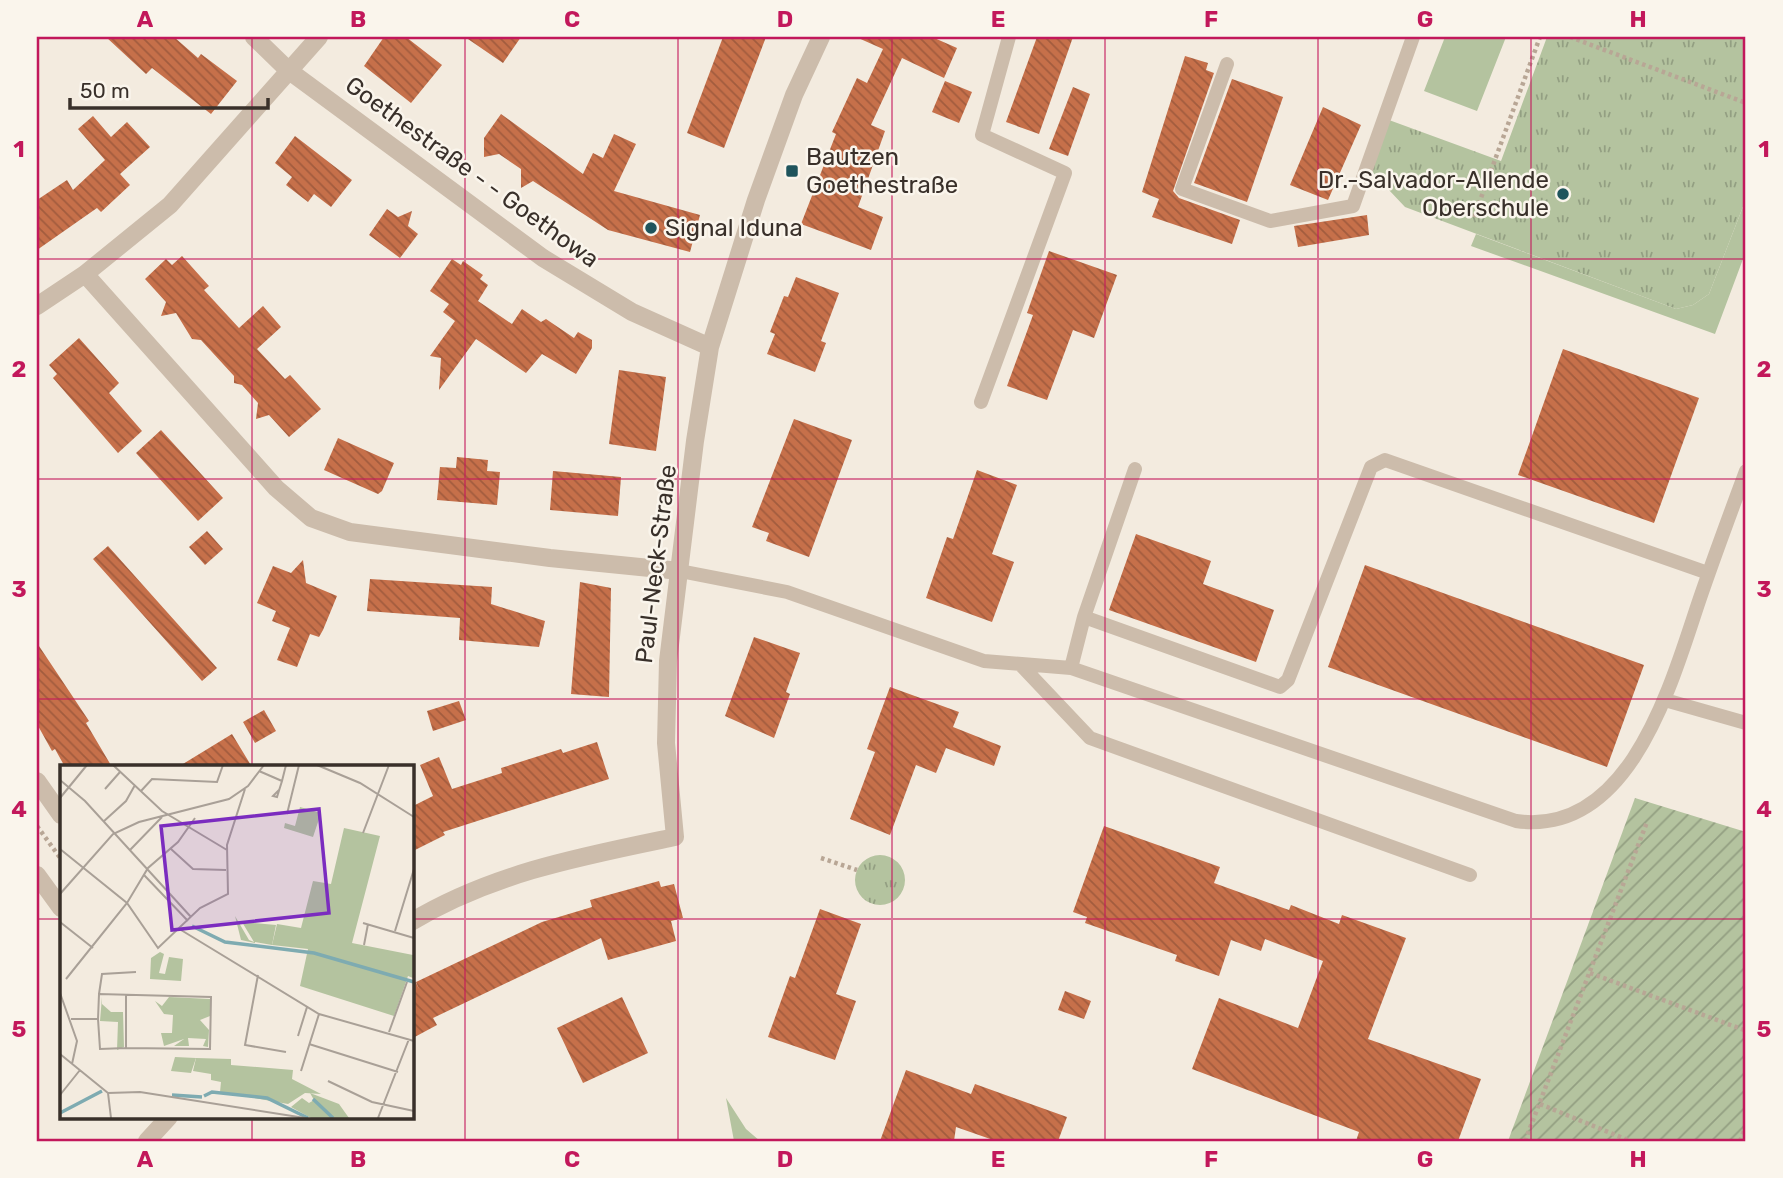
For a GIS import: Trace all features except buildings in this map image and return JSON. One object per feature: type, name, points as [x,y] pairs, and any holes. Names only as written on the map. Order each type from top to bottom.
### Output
[{"type":"street","name":"Goethestraße - - Goethowa","points":[[254,37],[288,70],[543,258],[632,312],[710,347]]},
{"type":"street","points":[[37,306],[85,274],[170,205],[319,37]]},
{"type":"street","name":"Paul-Neck-Straße","points":[[413,921],[484,886],[548,863],[675,837],[666,743],[668,661],[695,441],[710,347],[794,94],[821,37]]},
{"type":"street","points":[[85,274],[276,488],[311,518],[350,532],[550,558],[680,571]]},
{"type":"street","points":[[37,781],[60,814]]},
{"type":"street","points":[[37,875],[60,907]]},
{"type":"street","points":[[147,1141],[168,1118]]},
{"type":"lane","points":[[1227,64],[1182,189],[1270,221],[1353,206],[1413,37]]},
{"type":"lane","points":[[981,402],[1065,173],[982,135],[1006,38]]},
{"type":"lane","points":[[1084,617],[1280,687],[1288,680],[1371,467],[1385,460],[1709,573]]},
{"type":"lane","points":[[1071,668],[1084,617],[1135,469]]},
{"type":"lane","points":[[680,571],[787,592],[984,661],[1071,668],[1516,821],[1539,824],[1592,804],[1641,748],[1665,700],[1746,471]]},
{"type":"lane","points":[[1020,664],[1090,737],[1470,875]]},
{"type":"lane","points":[[1665,700],[1746,723]]},
{"type":"path","points":[[1474,218],[1540,37]]},
{"type":"path","points":[[1570,37],[1746,103]]},
{"type":"path","points":[[1525,1141],[1647,822]]},
{"type":"path","points":[[37,826],[60,858]]},
{"type":"path","points":[[821,859],[856,870]]},
{"type":"path","points":[[1590,973],[1744,1030]]},
{"type":"path","points":[[1540,1104],[1630,1141]]},
{"type":"path","points":[[1740,1141],[1746,1125]]},
{"type":"green space","points":[[1445,37],[1506,37],[1477,111],[1424,91]]},
{"type":"green space","name":"Dr.-Salvador-Allende Oberschule","points":[[1547,37],[1746,37],[1746,199],[1709,294],[1693,305],[1676,309],[1405,207],[1371,171],[1389,120],[1501,161]]},
{"type":"green space","points":[[1746,199],[1746,251],[1715,334],[1471,246],[1476,234],[1676,309],[1693,305],[1709,294]]},
{"type":"green space","points":[[1635,798],[1746,832],[1746,1141],[1508,1141]]},
{"type":"green space","points":[[880,855],[898,862],[905,880],[898,898],[880,905],[862,898],[855,880],[862,862]]},
{"type":"green space","points":[[726,1098],[746,1129],[760,1141],[734,1141]]},
{"type":"place","name":"Bautzen Goethestraße","points":[[792,171]]},
{"type":"place","name":"Dr.-Salvador-Allende Oberschule","points":[[1563,194]]},
{"type":"place","name":"Signal Iduna","points":[[651,228]]}]
